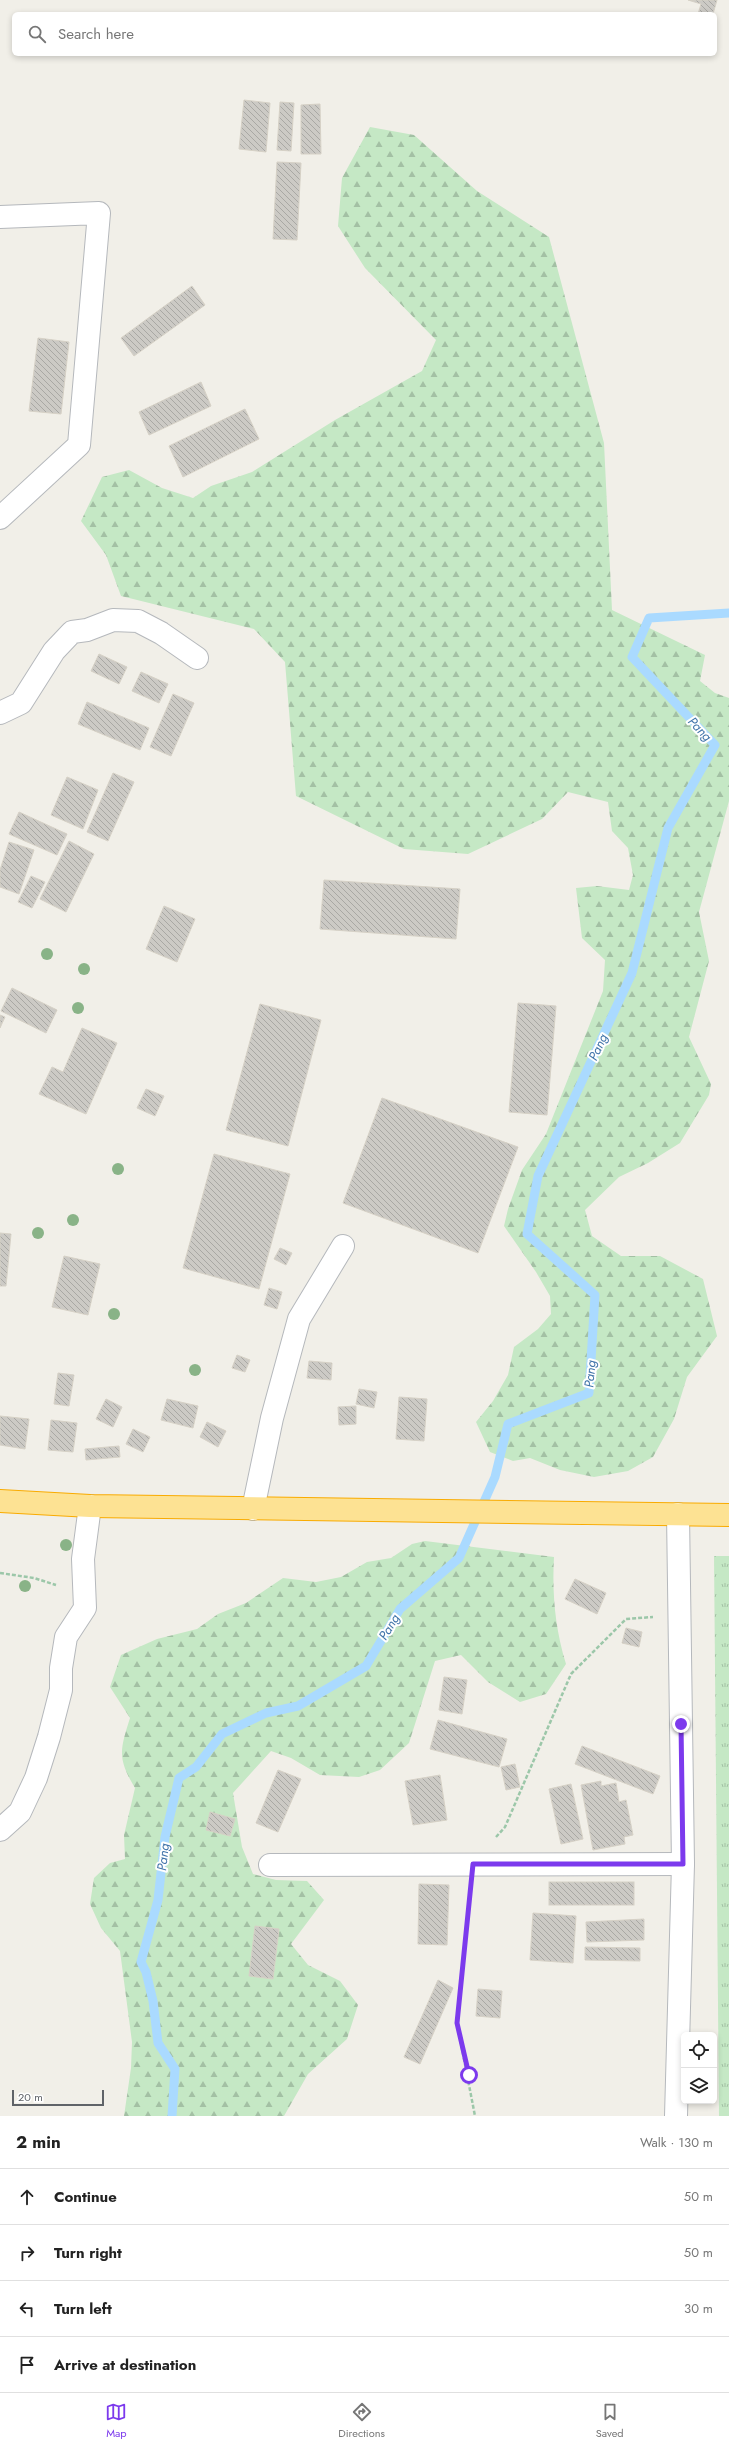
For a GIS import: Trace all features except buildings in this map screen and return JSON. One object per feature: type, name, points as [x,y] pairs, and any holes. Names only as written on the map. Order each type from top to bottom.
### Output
[{"type":"highway","points":[[0,1501],[90,1506],[729,1515]]},
{"type":"street","points":[[0,217],[99,213],[79,445],[0,518]]},
{"type":"street","points":[[0,713],[21,702],[54,652],[72,632],[88,630],[113,620],[138,621],[161,633],[196,658]]},
{"type":"street","points":[[253,1509],[272,1418],[299,1319],[343,1246]]},
{"type":"street","points":[[0,1830],[20,1812],[36,1778],[61,1690],[61,1668],[66,1637],[84,1608],[83,1559],[90,1506]]},
{"type":"street","points":[[676,2116],[683,1864],[678,1514]]},
{"type":"street","points":[[270,1865],[683,1864]]},
{"type":"path","points":[[0,1573],[54,1583],[84,1608]]},
{"type":"path","points":[[475,2116],[457,2023],[473,1864],[505,1827],[570,1674],[626,1619],[680,1615]]},
{"type":"green space","points":[[370,127],[414,135],[477,191],[549,237],[604,443],[612,610],[705,655],[700,681],[715,693],[729,698],[729,801],[699,912],[709,961],[689,1037],[711,1084],[709,1095],[680,1143],[648,1163],[619,1177],[585,1210],[592,1236],[621,1256],[660,1256],[703,1279],[717,1336],[687,1377],[674,1419],[653,1457],[628,1471],[594,1477],[560,1470],[530,1458],[513,1461],[490,1452],[476,1422],[493,1401],[508,1375],[514,1347],[538,1329],[551,1314],[550,1296],[536,1272],[504,1226],[508,1209],[522,1170],[546,1134],[603,991],[605,960],[582,938],[576,888],[597,886],[629,890],[633,875],[628,848],[612,831],[608,802],[568,792],[542,819],[468,854],[404,849],[296,796],[285,662],[254,629],[121,596],[106,555],[81,521],[102,477],[129,470],[162,488],[193,498],[211,486],[252,472],[335,420],[422,371],[436,340],[365,268],[338,226],[342,178]]},
{"type":"green space","points":[[425,1541],[554,1557],[553,1584],[555,1611],[559,1637],[566,1664],[546,1694],[520,1702],[488,1682],[461,1655],[435,1661],[409,1743],[380,1770],[359,1777],[320,1775],[291,1758],[271,1751],[233,1793],[242,1847],[253,1874],[276,1880],[307,1881],[324,1900],[291,1944],[308,1965],[340,1981],[358,2005],[347,2039],[308,2074],[284,2116],[124,2116],[131,2068],[132,2042],[120,1951],[101,1928],[90,1904],[94,1878],[110,1863],[125,1859],[124,1835],[135,1788],[125,1769],[122,1754],[122,1746],[130,1718],[110,1687],[121,1655],[157,1639],[197,1629],[218,1614],[246,1603],[283,1578],[316,1582],[341,1577],[367,1562],[391,1558],[412,1544]]},
{"type":"green space","points":[[714,1556],[729,1556],[729,2116],[719,2116]]},
{"type":"waterway","name":"Pang","points":[[172,2116],[175,2069],[158,2043],[153,2001],[146,1972],[141,1962],[158,1900],[165,1837],[179,1778],[196,1767],[222,1734],[266,1713],[298,1706],[366,1666],[400,1609],[459,1558],[495,1477],[508,1424],[589,1393],[595,1295],[527,1234],[538,1176],[632,973],[668,828],[715,745],[632,657],[649,618],[729,613]]},
{"type":"route","points":[[469,2075],[457,2023],[473,1864],[683,1864],[681,1724]]}]
